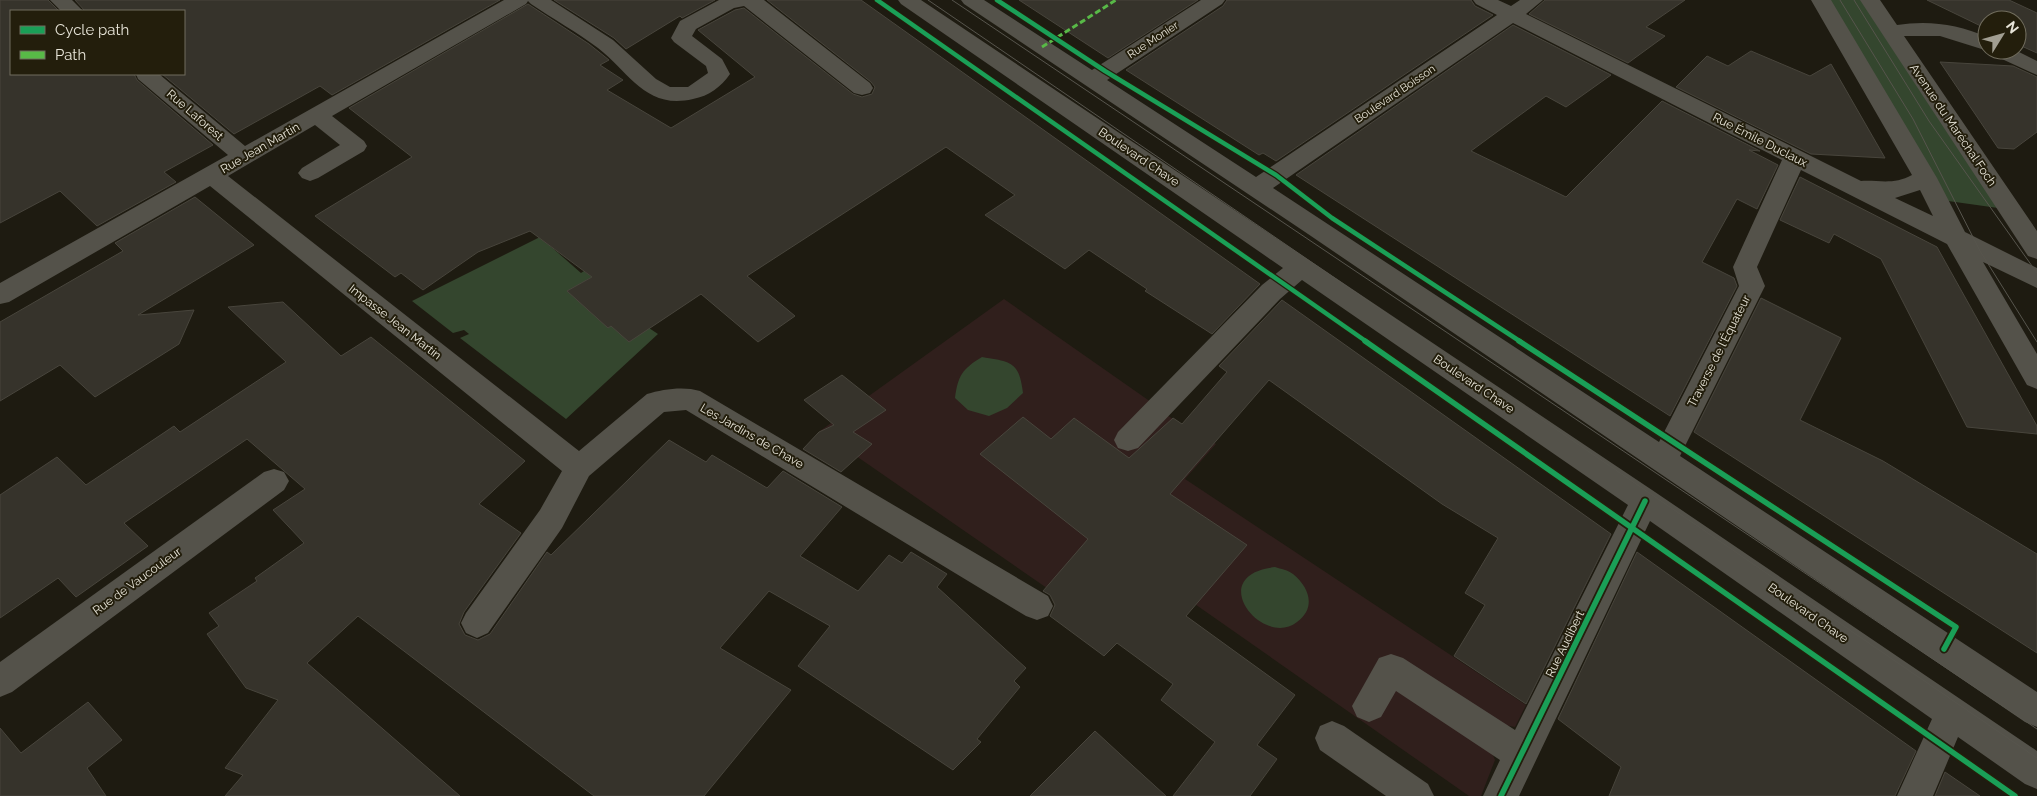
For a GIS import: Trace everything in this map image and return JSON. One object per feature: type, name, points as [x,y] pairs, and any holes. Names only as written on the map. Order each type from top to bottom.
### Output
[{"type":"street","points":[[60,0],[72,10]]},
{"type":"street","name":"Rue Jean Martin","points":[[0,295],[519,0]]},
{"type":"street","points":[[538,0],[616,52],[634,73],[662,93],[677,96],[695,92],[713,82],[719,74],[715,63],[681,38],[687,24],[728,3],[745,0],[755,3],[862,88]]},
{"type":"street","name":"Boulevard Chave","points":[[908,0],[1645,501],[2037,772]]},
{"type":"street","points":[[972,0],[1664,460],[2037,711]]},
{"type":"street","name":"Rue Monier","points":[[1092,80],[1215,0]]},
{"type":"street","name":"Rue Émile Duclaux","points":[[1483,0],[2037,280]]},
{"type":"street","name":"Boulevard Boisson","points":[[1256,188],[1533,0]]},
{"type":"street","points":[[1821,0],[1925,178],[1956,238],[2037,378]]},
{"type":"street","name":"Avenue du Maréchal Foch","points":[[1870,0],[2037,250]]},
{"type":"street","points":[[1890,32],[1914,28],[1940,29],[1965,34],[1977,40]]},
{"type":"street","points":[[2019,60],[2037,69]]},
{"type":"street","name":"Rue Laforest","points":[[147,75],[243,156]]},
{"type":"street","points":[[310,173],[356,146],[316,115]]},
{"type":"street","name":"Traverse de l'Équateur","points":[[1664,460],[1752,286],[1745,267],[1795,158]]},
{"type":"street","name":"Impasse Jean Martin","points":[[212,175],[579,468]]},
{"type":"street","points":[[1851,186],[1884,191],[1908,188],[1925,178]]},
{"type":"street","points":[[1128,440],[1271,292],[1301,267]]},
{"type":"street","name":"Les Jardins de Chave","points":[[477,624],[551,519],[579,468],[657,402],[690,399],[1037,606]]},
{"type":"street","name":"Rue de Vaucouleur","points":[[0,681],[274,481]]},
{"type":"street","name":"Rue Audibert","points":[[1501,796],[1645,501]]},
{"type":"street","points":[[1369,706],[1391,669],[1522,754]]},
{"type":"street","points":[[1916,796],[1952,713]]},
{"type":"street","points":[[1332,738],[1416,796]]},
{"type":"shaded area","points":[[1004,299],[1151,402],[1158,410],[1216,444],[1185,479],[1526,705],[1515,727],[1504,725],[1490,748],[1495,760],[1481,796],[1469,796],[1119,551],[1070,604],[820,431]]},
{"type":"green space","points":[[1828,0],[1862,0],[1998,208],[1941,200]]},
{"type":"green space","points":[[540,237],[581,273],[584,271],[592,277],[568,291],[608,327],[649,328],[658,334],[566,419],[460,338],[469,334],[464,330],[453,333],[412,301]]},
{"type":"green space","points":[[982,357],[1000,360],[1012,365],[1019,375],[1023,393],[1007,408],[989,416],[968,410],[955,398],[958,384],[965,369]]},
{"type":"green space","points":[[1275,567],[1293,574],[1299,580],[1307,592],[1309,604],[1307,611],[1297,622],[1283,628],[1269,626],[1256,619],[1246,608],[1241,595],[1243,583],[1254,573]]},
{"type":"building","points":[[0,0],[48,0],[58,10],[10,10],[10,75],[134,75],[137,80],[213,145],[164,172],[176,182],[97,226],[60,191],[0,223]]},
{"type":"building","points":[[75,0],[500,0],[332,95],[320,86],[234,134],[163,75],[185,75],[185,10],[84,10]]},
{"type":"building","points":[[554,0],[715,0],[682,18],[680,16],[626,49],[614,38]]},
{"type":"building","points":[[767,0],[861,0],[1260,284],[1212,334],[1145,291],[1147,289],[1089,250],[1065,269],[985,215],[1015,195],[946,147],[747,276],[795,316],[758,342],[701,294],[629,342],[611,326],[608,328],[567,291],[592,277],[530,231],[478,252],[423,290],[401,273],[395,277],[315,216],[412,157],[349,108],[528,4],[589,44],[609,60],[600,65],[623,80],[607,90],[671,128],[755,77],[698,30],[735,10],[744,8],[853,94],[862,97],[872,94],[875,87],[871,82]]},
{"type":"building","points":[[1019,0],[1198,0],[1108,58]]},
{"type":"building","points":[[1227,0],[1471,0],[1475,6],[1493,15],[1276,161],[1263,153],[1259,155],[1126,70],[1223,6]]},
{"type":"building","points":[[1545,0],[1685,0],[1646,27],[1665,36],[1628,63],[1529,14]]},
{"type":"building","points":[[1927,0],[2009,0],[2037,13],[2037,53],[2027,48],[2027,10],[1977,10],[1977,24]]},
{"type":"building","points":[[1513,25],[1611,75],[1566,107],[1546,96],[1471,151],[1566,197],[1662,101],[1760,151],[1749,150],[1778,165],[1757,209],[1737,199],[1702,262],[1734,278],[1737,286],[1670,416],[1296,175]]},
{"type":"building","points":[[1751,51],[1810,76],[1831,64],[1885,158],[1811,154],[1676,87],[1707,56],[1728,66]]},
{"type":"building","points":[[1940,62],[2013,66],[2037,77],[2037,132],[2014,149],[1998,148]]},
{"type":"building","points":[[1800,177],[1937,247],[2037,426],[2037,434],[1967,427],[1881,259],[1834,234],[1829,243],[1780,220]]},
{"type":"building","points":[[195,197],[254,245],[138,315],[194,310],[179,344],[95,397],[60,365],[0,401],[0,322],[123,251],[115,243]]},
{"type":"building","points":[[1761,298],[1841,338],[1800,420],[1883,461],[2037,554],[2037,653],[1694,432]]},
{"type":"building","points":[[1282,300],[1611,534],[1526,704],[1454,656],[1485,605],[1465,593],[1498,538],[1442,504],[1269,380],[1170,494],[1247,545],[1186,616],[1295,695],[1257,745],[1277,759],[1250,796],[1173,796],[1215,742],[1161,700],[1173,684],[1117,643],[1104,656],[1050,616],[1055,605],[1050,595],[1043,591],[1088,539],[980,454],[1023,417],[1051,439],[1074,418],[1129,458],[1173,418],[1182,424],[1227,372],[1219,366]]},
{"type":"building","points":[[283,302],[341,356],[371,337],[525,461],[479,504],[521,533],[464,612],[459,624],[465,635],[478,640],[490,634],[547,552],[551,555],[669,440],[706,462],[712,455],[767,488],[783,471],[842,507],[800,556],[858,591],[889,555],[902,563],[911,552],[947,574],[937,587],[1026,668],[1014,681],[1020,687],[977,739],[981,742],[953,770],[798,666],[830,626],[769,591],[720,648],[791,690],[704,796],[594,796],[358,616],[307,663],[460,796],[225,796],[243,775],[225,768],[278,700],[246,688],[207,634],[219,626],[209,613],[257,581],[255,578],[304,543],[273,510],[305,489],[247,439],[124,523],[148,546],[76,597],[58,578],[0,618],[0,495],[57,457],[86,485],[174,426],[180,432],[286,362],[228,307]]},
{"type":"building","points":[[842,375],[886,410],[853,432],[872,444],[841,472],[803,449],[819,432],[834,425],[804,400]]},
{"type":"building","points":[[1637,552],[1916,751],[1895,796],[1609,796],[1621,767],[1558,719]]},
{"type":"building","points":[[88,702],[122,740],[87,768],[106,796],[0,796],[0,728],[21,753]]},
{"type":"building","points":[[1095,731],[1133,766],[1166,796],[1030,796]]},
{"type":"building","points":[[1945,772],[1980,796],[1935,796]]},
{"type":"tram line","points":[[928,0],[2037,758]]},
{"type":"tram line","points":[[952,0],[2037,729]]},
{"type":"tram line","points":[[1840,0],[1913,119],[1980,251],[2037,342]]},
{"type":"tram line","points":[[1854,0],[1929,121],[2037,273]]},
{"type":"marked path","points":[[1042,47],[1116,0]]},
{"type":"cycle path","points":[[877,0],[2015,796]]},
{"type":"cycle path","points":[[997,0],[1105,71],[1276,175],[1332,218],[1956,627],[1944,649]]},
{"type":"cycle path","points":[[1501,796],[1645,501]]}]
